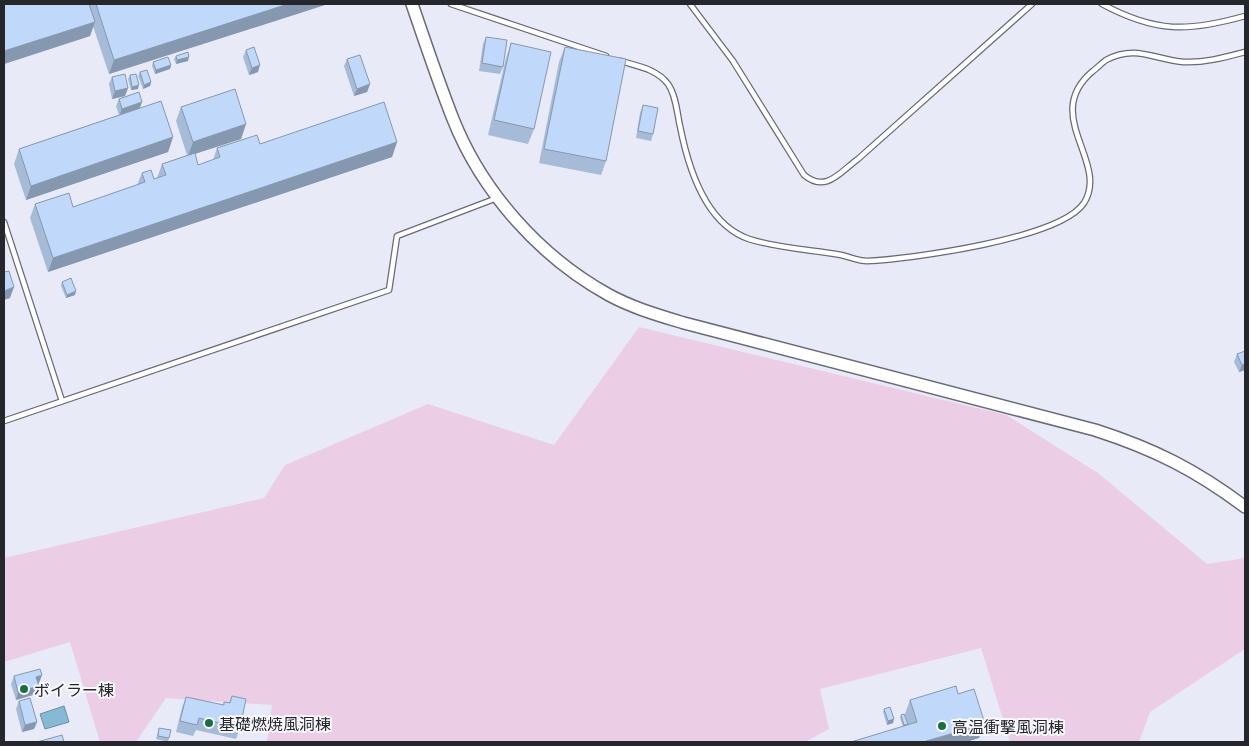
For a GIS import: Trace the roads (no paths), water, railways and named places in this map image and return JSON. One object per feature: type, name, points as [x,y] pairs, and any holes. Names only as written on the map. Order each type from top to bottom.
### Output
[{"type":"street","points":[[412,4],[453,120],[470,154],[498,198],[533,238],[557,259],[609,295],[643,311],[1095,430],[1136,443],[1185,466],[1245,507]]},
{"type":"lane","points":[[450,4],[610,57]]},
{"type":"lane","points":[[690,4],[734,60],[804,175],[812,182],[821,184],[858,159],[1032,4]]},
{"type":"lane","points":[[1102,4],[1158,27],[1194,28],[1245,16]]},
{"type":"lane","points":[[619,60],[656,73],[668,84],[674,98],[686,155],[696,179],[714,212],[730,227],[749,239],[865,261],[966,249],[1008,239],[1056,223],[1072,214],[1083,204],[1089,191],[1090,176],[1075,131],[1074,94],[1084,78],[1106,60],[1129,52],[1148,53],[1166,60],[1185,62],[1210,60],[1245,52]]},
{"type":"lane","points":[[4,421],[389,290],[398,236],[498,198]]},
{"type":"lane","points":[[4,222],[62,402]]},
{"type":"water","points":[[64,706],[69,722],[45,729],[40,714]]},
{"type":"place","name":"ボイラー棟","points":[[24,689]]},
{"type":"place","name":"基礎燃焼風洞棟","points":[[209,723]]},
{"type":"place","name":"高温衝撃風洞棟","points":[[942,726]]}]
